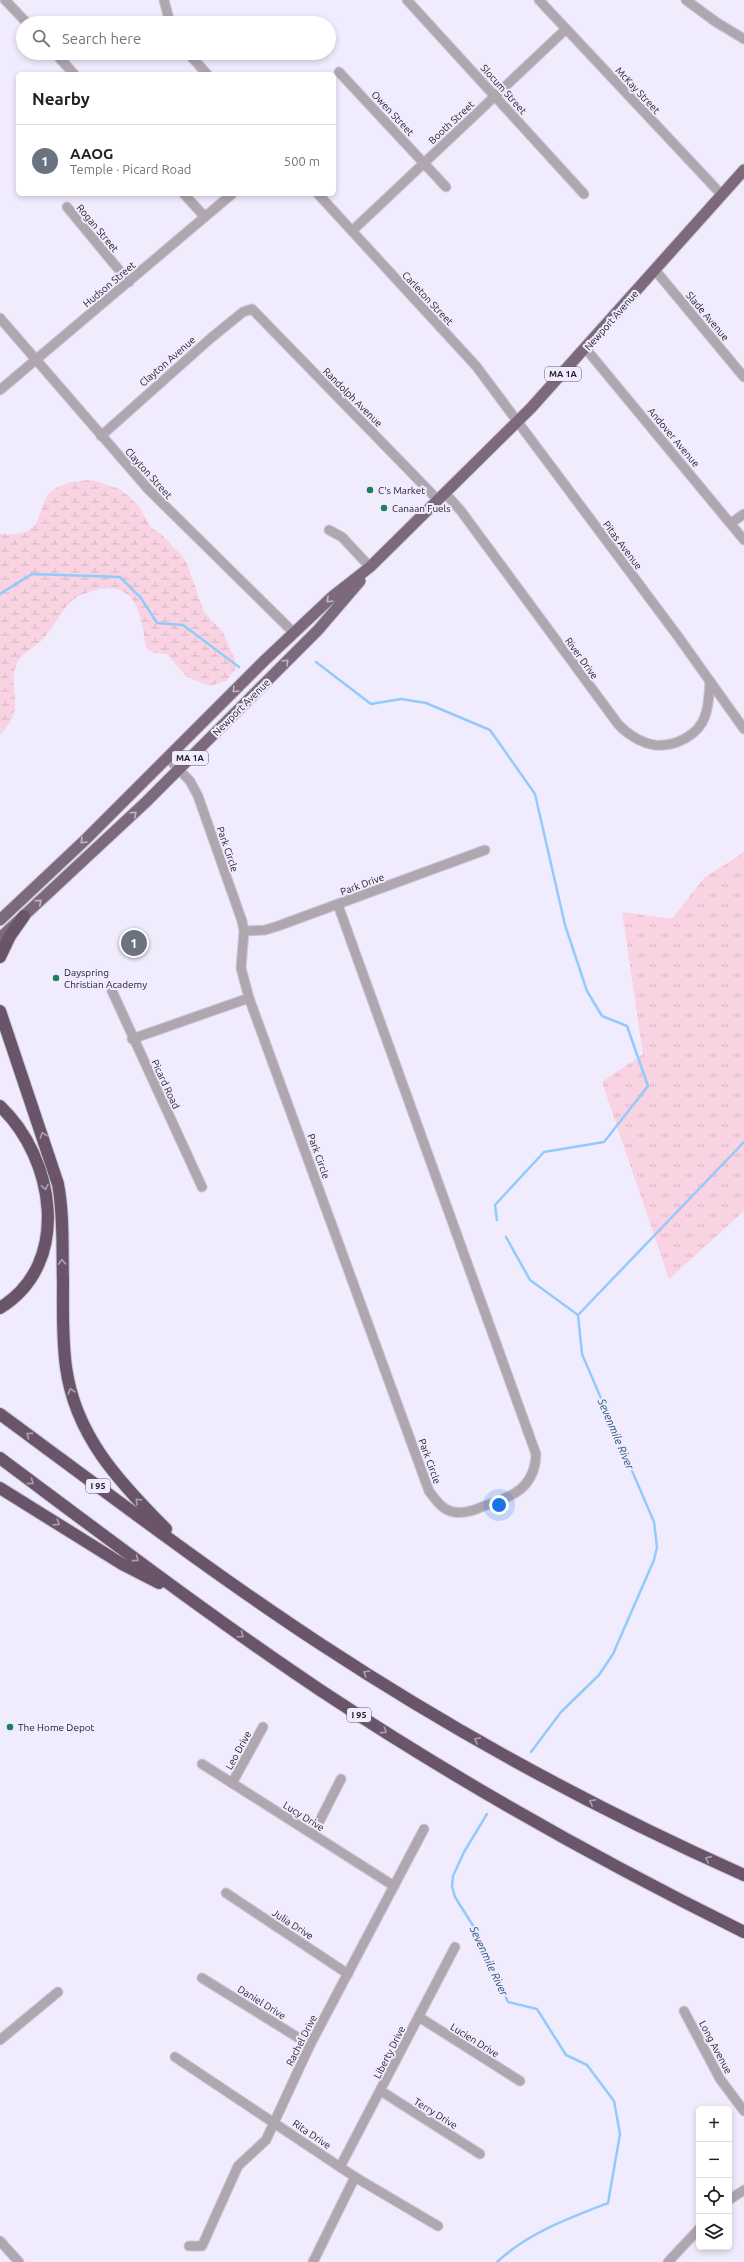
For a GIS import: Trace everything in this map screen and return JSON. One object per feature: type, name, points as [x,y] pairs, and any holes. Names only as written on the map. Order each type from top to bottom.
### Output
[{"type":"highway","points":[[0,957],[10,936],[24,916]]},
{"type":"highway","points":[[0,1011],[58,1184],[62,1214],[64,1348],[67,1376],[74,1402],[89,1438],[110,1469],[132,1495],[195,1558]]},
{"type":"highway","points":[[0,1106],[20,1128],[34,1152],[44,1181],[48,1213],[47,1236],[38,1265],[21,1290],[0,1308]]},
{"type":"highway","name":"I 95","points":[[0,1414],[195,1558],[343,1659],[462,1732],[606,1809],[744,1875]]},
{"type":"highway","name":"I 95","points":[[0,1458],[194,1602],[319,1689],[457,1777],[599,1857],[744,1932]]},
{"type":"highway","points":[[0,1488],[122,1564],[194,1602]]},
{"type":"main road","name":"Newport Avenue","points":[[0,938],[105,842],[318,630],[370,567],[518,421],[586,349],[721,194],[744,170]]},
{"type":"main road","name":"Newport Avenue","points":[[0,920],[61,864],[167,757],[294,633],[333,596],[370,567]]},
{"type":"street","points":[[5,0],[20,16]]},
{"type":"street","points":[[164,0],[168,16]]},
{"type":"street","name":"Slocum Street","points":[[407,0],[584,194]]},
{"type":"street","name":"McKay Street","points":[[539,0],[721,194]]},
{"type":"street","points":[[686,0],[716,22],[744,39]]},
{"type":"street","name":"Booth Street","points":[[352,231],[566,29]]},
{"type":"street","points":[[61,60],[72,72]]},
{"type":"street","points":[[194,60],[205,72]]},
{"type":"street","name":"Owen Street","points":[[339,72],[446,187]]},
{"type":"street","points":[[186,196],[205,217]]},
{"type":"street","name":"Hudson Street","points":[[0,390],[230,196]]},
{"type":"street","name":"Carleton Street","points":[[320,196],[476,366],[518,421]]},
{"type":"street","name":"Rogan Street","points":[[67,207],[129,282]]},
{"type":"street","name":"Slade Avenue","points":[[655,270],[744,377]]},
{"type":"street","name":"Clayton Avenue","points":[[101,436],[211,338],[243,312],[252,309]]},
{"type":"street","name":"Randolph Avenue","points":[[252,309],[441,497]]},
{"type":"street","name":"Clayton Street","points":[[0,318],[101,436],[160,502],[294,633]]},
{"type":"street","name":"Andover Avenue","points":[[586,349],[744,540]]},
{"type":"street","name":"Pitas Avenue","points":[[518,421],[710,682]]},
{"type":"street","name":"River Drive","points":[[441,497],[461,511],[618,724],[628,735],[655,744],[675,742],[694,734],[705,716],[710,682]]},
{"type":"street","points":[[731,523],[744,514]]},
{"type":"street","points":[[329,530],[342,538],[370,567]]},
{"type":"street","points":[[710,682],[744,729]]},
{"type":"street","name":"Park Circle","points":[[167,757],[190,781],[198,796],[239,911],[244,930],[241,968],[249,998],[430,1491],[436,1502],[454,1512],[465,1513],[504,1500],[520,1490],[530,1479],[536,1466],[536,1454],[514,1389],[433,1172],[338,905]]},
{"type":"street","name":"Park Drive","points":[[244,930],[265,930],[278,926],[485,850]]},
{"type":"street","name":"Picard Road","points":[[112,991],[132,1039],[202,1187]]},
{"type":"street","points":[[132,1039],[249,998]]},
{"type":"street","name":"Leo Drive","points":[[232,1783],[263,1727]]},
{"type":"street","name":"Lucy Drive","points":[[202,1764],[394,1886]]},
{"type":"street","points":[[313,1834],[341,1779]]},
{"type":"street","name":"Rachel Drive","points":[[189,2246],[202,2246],[238,2166],[266,2140],[273,2121],[310,2044],[424,1829]]},
{"type":"street","name":"Julia Drive","points":[[226,1893],[348,1974]]},
{"type":"street","name":"Liberty Drive","points":[[340,2167],[455,1947]]},
{"type":"street","name":"Daniel Drive","points":[[202,1978],[310,2044]]},
{"type":"street","points":[[0,2040],[58,1992]]},
{"type":"street","name":"Long Avenue","points":[[684,2011],[720,2080],[744,2111]]},
{"type":"street","name":"Lucien Drive","points":[[419,2017],[520,2081]]},
{"type":"street","name":"Rita Drive","points":[[175,2057],[355,2177],[438,2226]]},
{"type":"street","name":"Terry Drive","points":[[381,2091],[480,2154]]},
{"type":"street","points":[[313,2262],[355,2177]]},
{"type":"street","points":[[732,2198],[744,2190]]},
{"type":"street","points":[[668,2262],[696,2232]]},
{"type":"street","points":[[0,2240],[19,2262]]},
{"type":"green space","points":[[92,480],[119,489],[130,497],[140,508],[151,528],[161,534],[182,556],[188,566],[204,612],[223,632],[235,660],[235,670],[226,681],[210,686],[187,677],[167,654],[154,653],[146,647],[140,615],[130,597],[123,591],[113,588],[101,589],[82,594],[68,604],[43,639],[23,655],[18,661],[14,671],[14,714],[9,724],[0,735],[0,534],[18,534],[28,531],[38,520],[46,498],[56,488],[77,481]]},
{"type":"green space","points":[[744,852],[744,1211],[669,1279],[602,1082],[643,1054],[622,912],[672,919],[704,878]]},
{"type":"waterway","points":[[0,594],[32,574],[120,577],[141,598],[157,623],[183,625],[239,667]]},
{"type":"waterway","points":[[316,662],[371,704],[401,699],[426,703],[490,730],[535,794],[565,925],[587,991],[602,1016],[627,1026],[648,1086],[604,1142],[544,1152],[495,1205],[497,1220]]},
{"type":"waterway","name":"Sevenmile River","points":[[531,1752],[561,1712],[599,1675],[613,1654],[654,1560],[657,1547],[654,1522],[582,1354],[578,1315],[744,1142]]},
{"type":"waterway","points":[[506,1237],[530,1280],[578,1315]]},
{"type":"waterway","name":"Sevenmile River","points":[[487,1814],[464,1852],[453,1876],[452,1886],[455,1897],[477,1932],[508,2002],[537,2009],[566,2055],[587,2065],[614,2101],[620,2134],[608,2203],[550,2227],[522,2243],[497,2262]]},
{"type":"place","name":"C's Market","points":[[370,490]]},
{"type":"place","name":"Canaan Fuels","points":[[384,508]]},
{"type":"place","name":"AAOG","points":[[134,943]]},
{"type":"place","name":"Dayspring Christian Academy","points":[[56,978]]},
{"type":"place","name":"The Home Depot","points":[[10,1727]]}]
